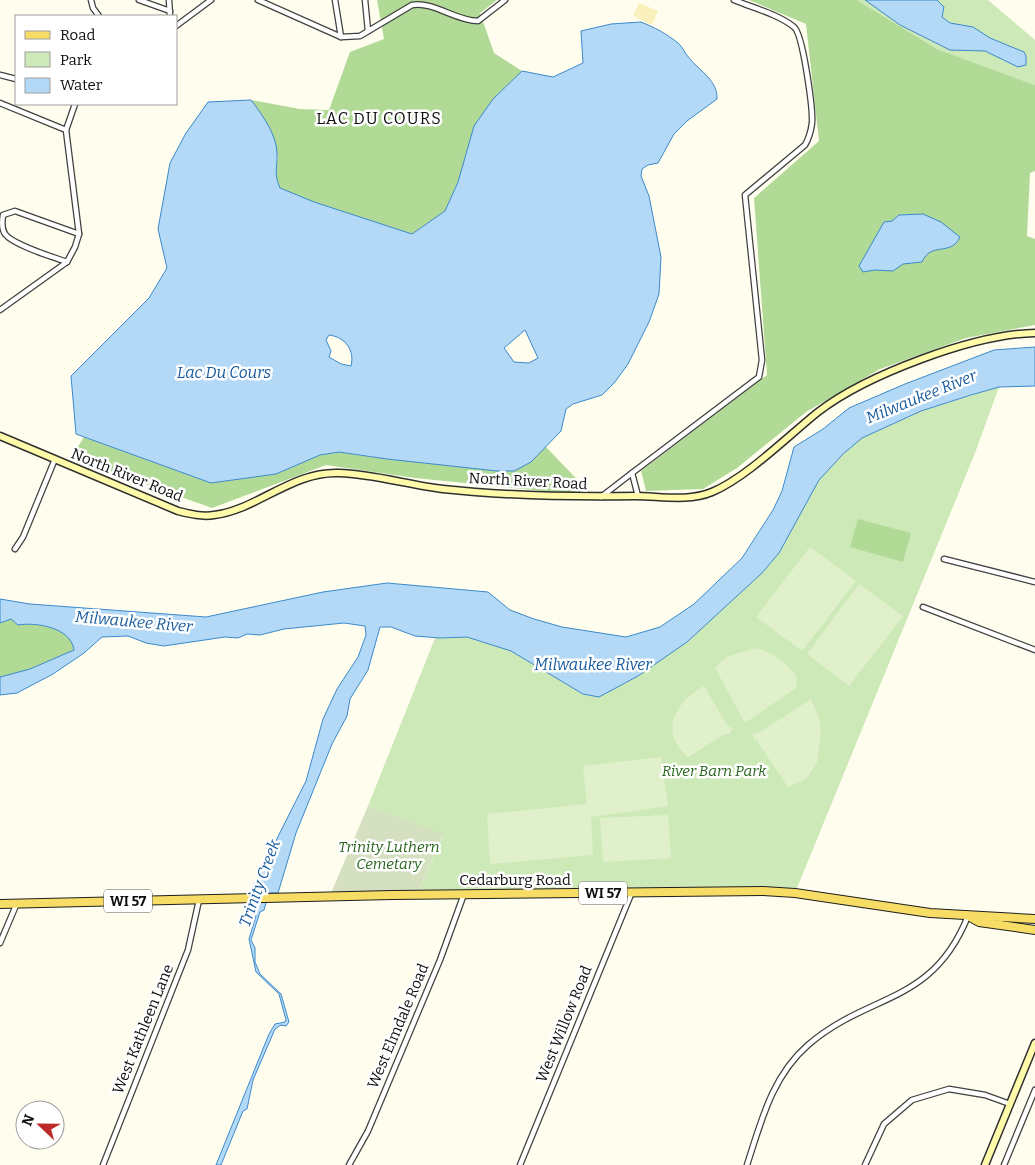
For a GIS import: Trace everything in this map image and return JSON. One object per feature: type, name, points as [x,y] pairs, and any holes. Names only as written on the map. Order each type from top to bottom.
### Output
[{"type":"main road","name":"Cedarburg Road","points":[[0,904],[464,894],[763,891],[795,893],[930,913],[1035,919]]},
{"type":"main road","name":"Cedarburg Road","points":[[968,916],[979,922],[1035,930]]},
{"type":"street","points":[[91,0],[93,8],[98,15]]},
{"type":"street","points":[[139,0],[170,14],[169,0]]},
{"type":"street","points":[[178,25],[211,0]]},
{"type":"street","points":[[258,0],[341,37],[360,36],[412,5],[420,4],[463,20],[478,21],[505,0]]},
{"type":"street","points":[[335,0],[341,37]]},
{"type":"street","points":[[365,0],[368,32]]},
{"type":"street","points":[[602,497],[759,377],[762,360],[745,195],[805,145],[810,135],[812,122],[801,39],[795,27],[734,0]]},
{"type":"street","points":[[0,75],[15,80]]},
{"type":"street","points":[[0,104],[66,130]]},
{"type":"street","points":[[0,310],[67,262],[75,247],[79,234],[66,130],[75,105]]},
{"type":"street","points":[[67,262],[16,241],[5,234],[2,225],[3,215],[15,211],[79,234]]},
{"type":"street","name":"North River Road","points":[[0,436],[196,516],[215,515],[231,510],[301,479],[327,473],[355,474],[435,488],[480,492],[552,497],[638,496],[685,498],[712,492],[737,477],[820,411],[866,382],[929,356],[1002,337],[1035,333]]},
{"type":"street","points":[[15,549],[23,537],[55,459]]},
{"type":"street","points":[[632,473],[638,496]]},
{"type":"street","points":[[944,559],[1035,582]]},
{"type":"street","points":[[923,607],[1035,650]]},
{"type":"street","name":"West Willow Road","points":[[520,1165],[632,892]]},
{"type":"street","name":"West Elmdale Road","points":[[349,1165],[368,1131],[440,960],[464,894]]},
{"type":"street","name":"West Kathleen Lane","points":[[102,1165],[188,950],[199,900]]},
{"type":"street","points":[[0,943],[17,903]]},
{"type":"street","points":[[747,1165],[765,1109],[778,1081],[808,1045],[840,1024],[907,991],[931,973],[948,956],[960,936],[968,916]]},
{"type":"street","points":[[984,1165],[1035,1043]]},
{"type":"street","points":[[865,1165],[884,1124],[912,1100],[950,1089],[985,1095],[1010,1104]]},
{"type":"street","points":[[1004,1165],[1035,1090]]},
{"type":"green space","points":[[377,0],[497,0],[480,13],[494,53],[522,71],[493,99],[445,211],[412,234],[314,202],[280,188],[275,175],[278,156],[251,100],[300,109],[329,110],[350,52],[384,39]]},
{"type":"green space","points":[[749,0],[857,0],[937,49],[1035,85],[1035,171],[1030,173],[1027,236],[1035,239],[1035,325],[966,338],[880,369],[806,412],[737,468],[703,489],[646,491],[641,471],[767,375],[754,198],[819,141],[806,24]]},
{"type":"green space","points":[[857,0],[988,0],[1035,40],[1035,85],[937,49]]},
{"type":"green space","name":"River Barn Park","points":[[999,387],[975,453],[795,893],[417,895],[443,835],[368,806],[435,638],[467,637],[511,651],[583,694],[599,697],[638,676],[687,642],[762,573],[779,553],[819,480],[842,454],[862,438],[921,411]]},
{"type":"green space","points":[[84,437],[211,483],[276,474],[320,455],[339,452],[497,471],[531,462],[545,446],[593,496],[415,478],[326,465],[212,508],[71,458]]},
{"type":"green space","points":[[858,519],[911,533],[903,562],[850,547]]},
{"type":"green space","points":[[810,547],[856,581],[802,651],[756,617]]},
{"type":"green space","points":[[859,584],[903,616],[849,686],[807,654]]},
{"type":"green space","points":[[11,619],[18,625],[34,624],[60,631],[67,636],[74,650],[30,669],[0,677],[0,623]]},
{"type":"green space","points":[[755,648],[768,652],[784,662],[797,678],[796,688],[745,723],[715,668],[726,657]]},
{"type":"green space","points":[[704,686],[727,725],[733,729],[729,734],[725,734],[688,757],[679,747],[674,737],[672,727],[674,718],[685,700]]},
{"type":"green space","points":[[811,699],[820,721],[821,734],[817,762],[806,779],[788,787],[757,741],[754,740],[753,734],[760,732]]},
{"type":"green space","points":[[661,757],[668,806],[591,817],[593,855],[490,864],[487,814],[587,804],[583,766]]},
{"type":"green space","name":"Trinity Luthern Cemetary","points":[[368,806],[443,834],[417,895],[329,898]]},
{"type":"green space","points":[[668,815],[671,858],[603,862],[600,818]]},
{"type":"sand","points":[[639,3],[658,11],[652,25],[633,16]]},
{"type":"water","points":[[865,0],[937,0],[944,7],[942,17],[950,23],[973,27],[990,38],[1024,52],[1026,65],[1018,67],[985,51],[950,50],[900,25]]},
{"type":"water","name":"Lac Du Cours","points":[[641,22],[674,40],[712,82],[717,93],[717,99],[687,121],[674,134],[658,163],[648,165],[642,169],[641,176],[649,196],[661,257],[659,294],[649,322],[628,364],[615,382],[602,395],[573,404],[566,409],[561,431],[531,462],[514,471],[497,471],[339,452],[320,455],[276,474],[211,483],[76,434],[71,376],[149,298],[167,268],[158,229],[170,163],[186,133],[208,102],[251,100],[265,120],[275,141],[277,149],[276,176],[280,188],[314,202],[412,234],[445,211],[458,182],[474,126],[493,99],[522,71],[553,77],[583,63],[581,31],[611,24]],"holes":[[[525,330],[538,358],[529,363],[514,362],[504,348]],[[329,335],[340,338],[348,345],[352,355],[351,366],[341,364],[329,357],[331,351],[326,340]]]},
{"type":"water","points":[[923,214],[941,222],[960,237],[956,243],[952,246],[930,252],[922,262],[903,264],[893,271],[875,270],[863,272],[859,266],[884,222],[892,221],[899,215]]},
{"type":"water","name":"Milwaukee River","points":[[1035,347],[1035,386],[999,387],[971,395],[921,411],[862,438],[843,454],[819,480],[779,553],[762,573],[687,642],[638,676],[599,697],[583,694],[511,651],[467,637],[440,638],[415,636],[391,627],[380,627],[368,670],[350,699],[347,716],[332,744],[296,833],[278,893],[269,893],[264,910],[260,912],[251,940],[255,948],[255,962],[260,974],[281,994],[289,1022],[286,1026],[281,1025],[275,1029],[253,1080],[247,1109],[243,1111],[221,1165],[216,1165],[269,1034],[275,1024],[285,1022],[286,1020],[279,994],[256,972],[249,939],[256,916],[254,911],[263,893],[250,892],[306,781],[323,719],[337,689],[358,657],[366,635],[365,626],[344,623],[284,629],[260,635],[247,634],[238,638],[225,637],[164,646],[146,643],[128,636],[102,637],[84,653],[53,674],[17,693],[0,695],[0,677],[30,669],[74,650],[66,636],[51,628],[34,624],[18,625],[11,619],[0,623],[0,599],[30,604],[206,617],[323,592],[387,583],[488,592],[510,610],[534,619],[562,627],[626,637],[660,627],[694,604],[742,558],[773,510],[782,491],[794,447],[823,429],[849,408],[994,350]]},
{"type":"district","name":"LAC DU COURS","points":[[379,118]]},
{"type":"water label","name":"Trinity Creek","points":[[259,883]]}]
